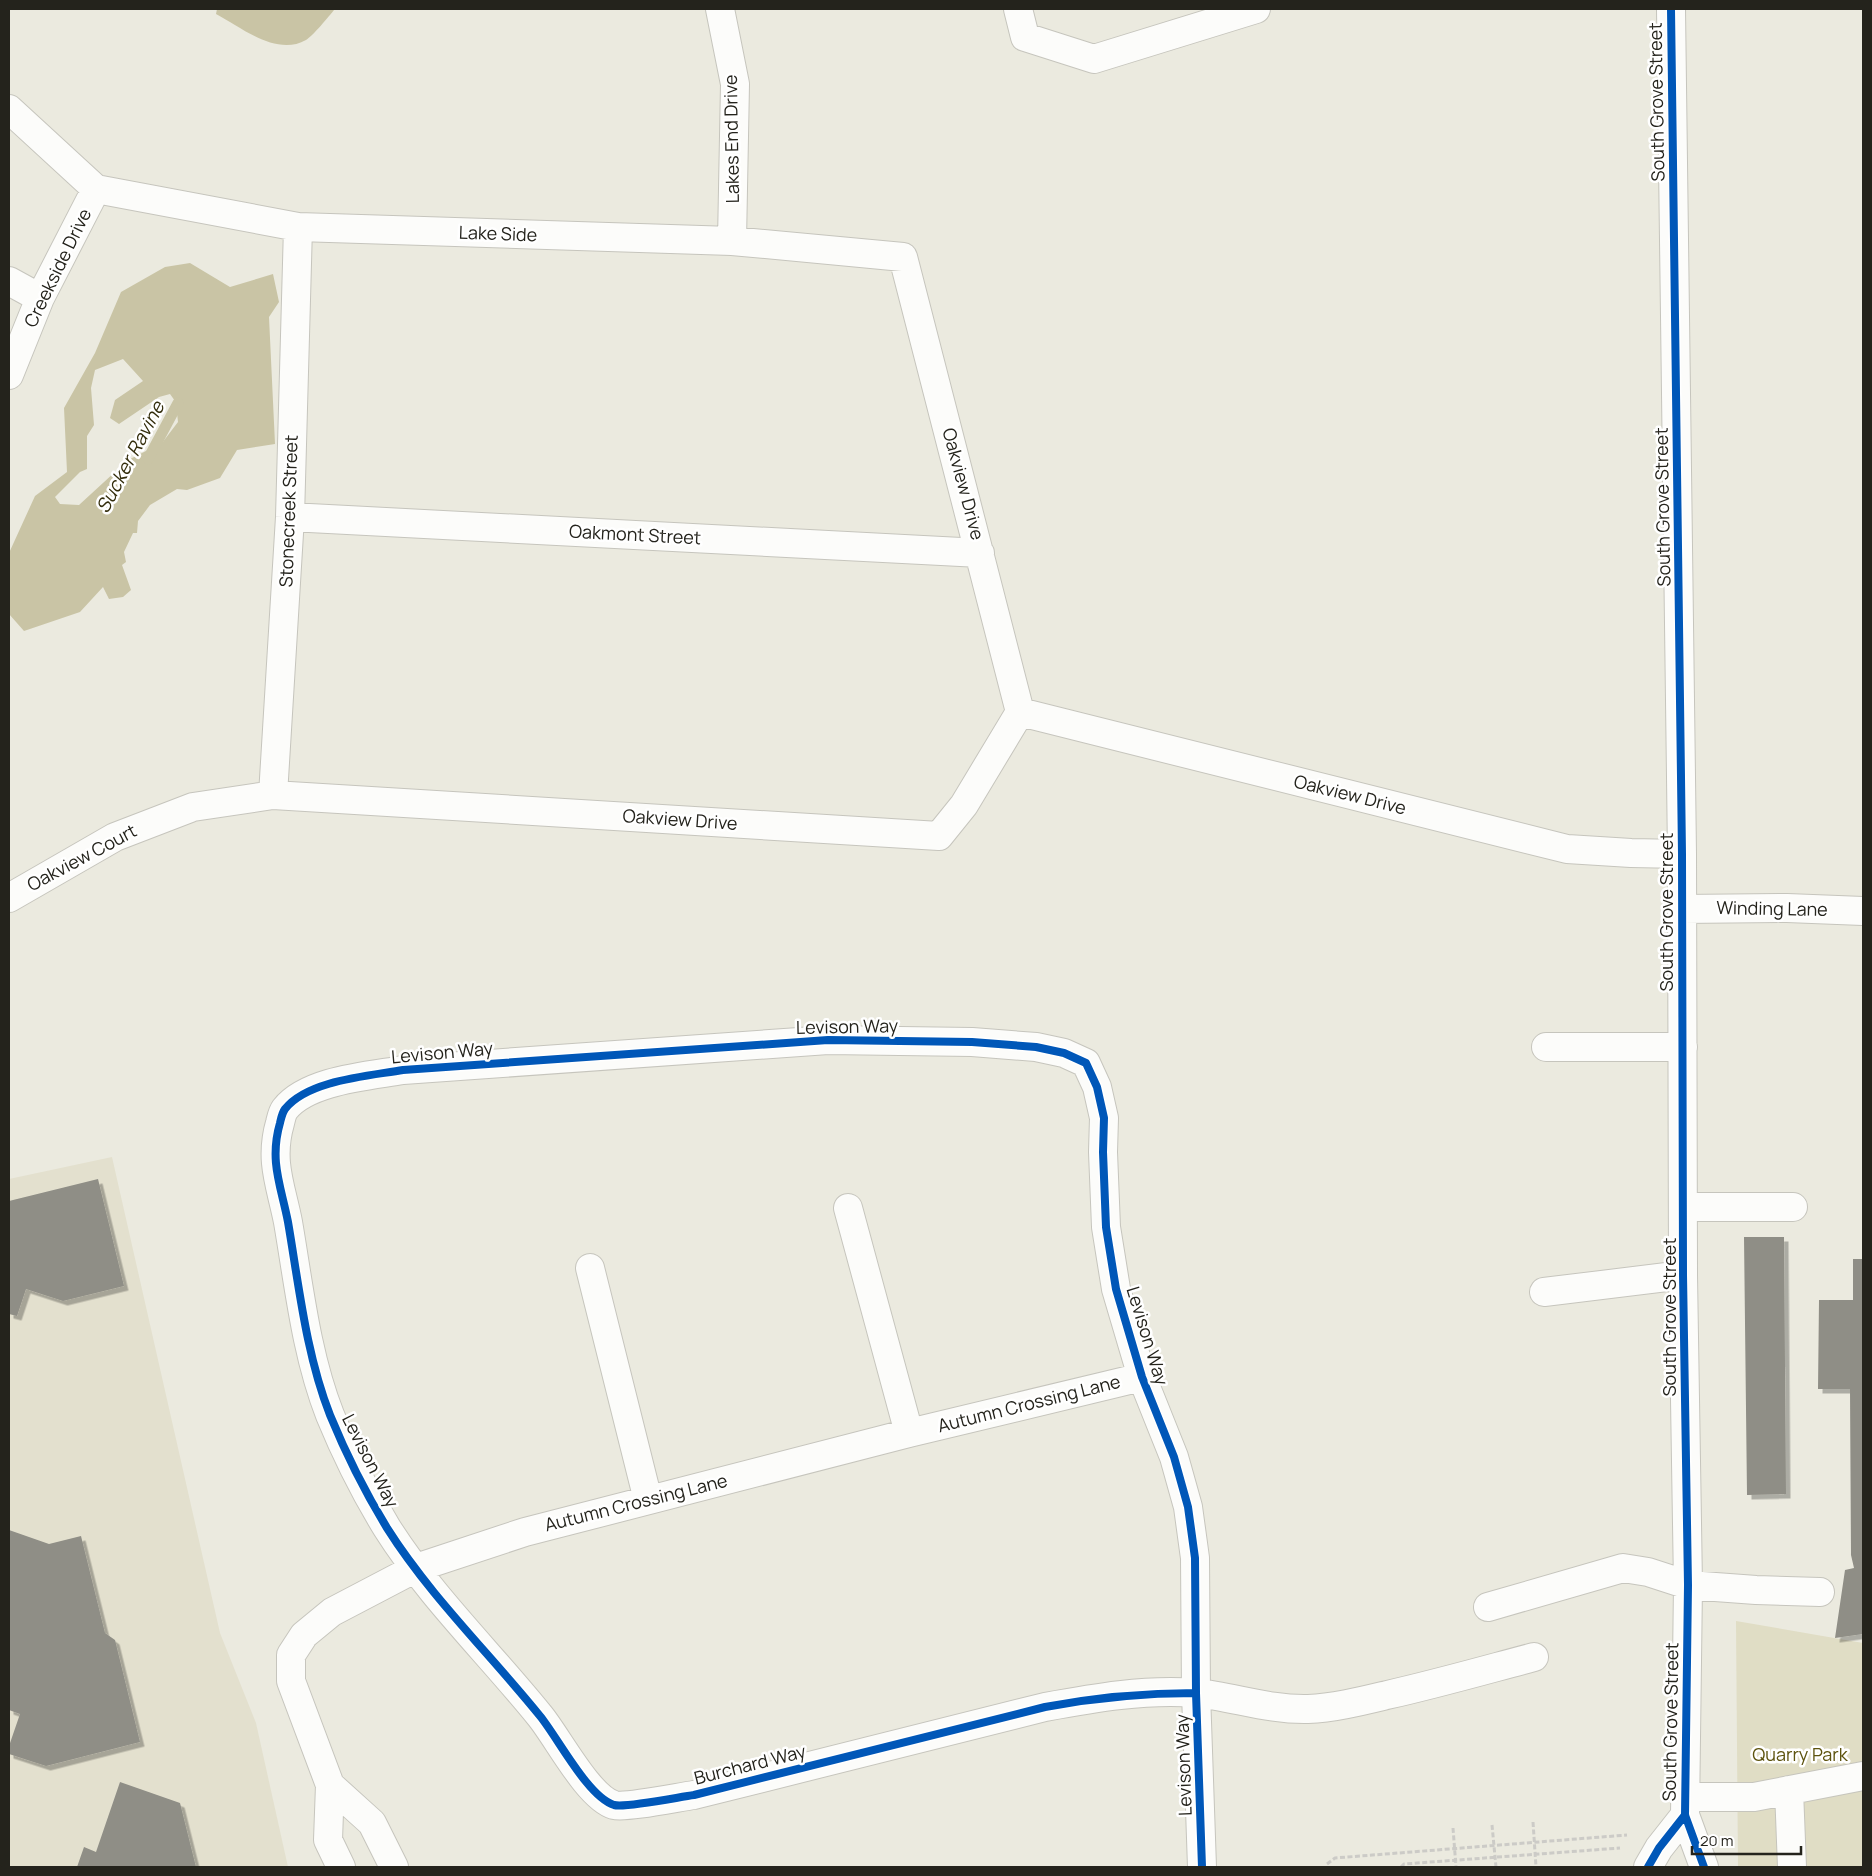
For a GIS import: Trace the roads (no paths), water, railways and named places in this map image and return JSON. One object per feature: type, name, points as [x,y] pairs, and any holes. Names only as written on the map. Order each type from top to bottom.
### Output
[{"type":"street","name":"Lakes End Drive","points":[[720,9],[735,84],[732,241]]},
{"type":"street","points":[[1018,9],[1025,37],[1094,58],[1256,9]]},
{"type":"street","name":"South Grove Street","points":[[1671,9],[1682,854],[1683,1275],[1688,1585],[1685,1806],[1704,1867]]},
{"type":"street","points":[[9,109],[96,189]]},
{"type":"street","name":"Lake Side","points":[[96,189],[298,227],[732,241],[903,257]]},
{"type":"street","name":"Creekside Drive","points":[[9,374],[40,298],[96,189]]},
{"type":"street","name":"Stonecreek Street","points":[[273,795],[290,518],[298,227]]},
{"type":"street","name":"Oakview Drive","points":[[273,795],[939,836],[964,805],[1020,712],[903,257]]},
{"type":"street","points":[[9,280],[40,298]]},
{"type":"street","name":"Oakmont Street","points":[[290,518],[980,553]]},
{"type":"street","name":"Oakview Drive","points":[[1020,712],[1567,849],[1682,854]]},
{"type":"street","name":"Oakview Court","points":[[9,898],[115,837],[193,807],[273,795]]},
{"type":"street","name":"Winding Lane","points":[[1681,909],[1787,908],[1863,911]]},
{"type":"street","name":"Levison Way","points":[[416,1568],[387,1528],[355,1470],[330,1413],[307,1336],[285,1208],[274,1164],[278,1131],[284,1110],[304,1093],[337,1082],[403,1070],[828,1040],[972,1042],[1036,1048],[1064,1053],[1086,1063],[1097,1087],[1104,1118],[1103,1152],[1109,1245],[1116,1289],[1142,1377],[1174,1457],[1188,1507],[1195,1558],[1196,1693],[1202,1867]]},
{"type":"street","points":[[1546,1047],[1683,1047]]},
{"type":"street","points":[[1684,1207],[1793,1207]]},
{"type":"street","points":[[848,1208],[909,1433]]},
{"type":"street","points":[[590,1268],[648,1500]]},
{"type":"street","points":[[1544,1292],[1683,1275]]},
{"type":"street","name":"Autumn Crossing Lane","points":[[341,1867],[328,1840],[330,1786],[291,1681],[291,1655],[304,1635],[332,1612],[416,1568],[525,1532],[909,1433],[1142,1377]]},
{"type":"street","name":"Burchard Way","points":[[416,1568],[542,1718],[591,1788],[614,1805],[694,1795],[1045,1708],[1098,1697],[1144,1693],[1196,1693],[1259,1706],[1309,1709],[1362,1701],[1534,1657]]},
{"type":"street","points":[[1488,1608],[1623,1568],[1648,1572],[1688,1585],[1820,1592]]},
{"type":"street","points":[[1685,1806],[1754,1797],[1863,1776]]},
{"type":"street","name":"Autumn Crossing Lane","points":[[330,1786],[372,1823],[394,1867]]},
{"type":"street","points":[[1789,1790],[1792,1867]]},
{"type":"street","name":"South Grove Street","points":[[1648,1867],[1685,1806]]},
{"type":"waterway","name":"Sucker Ravine","points":[[148,459],[178,403]]},
{"type":"park label","name":"Quarry Park","points":[[1800,1755]]}]
